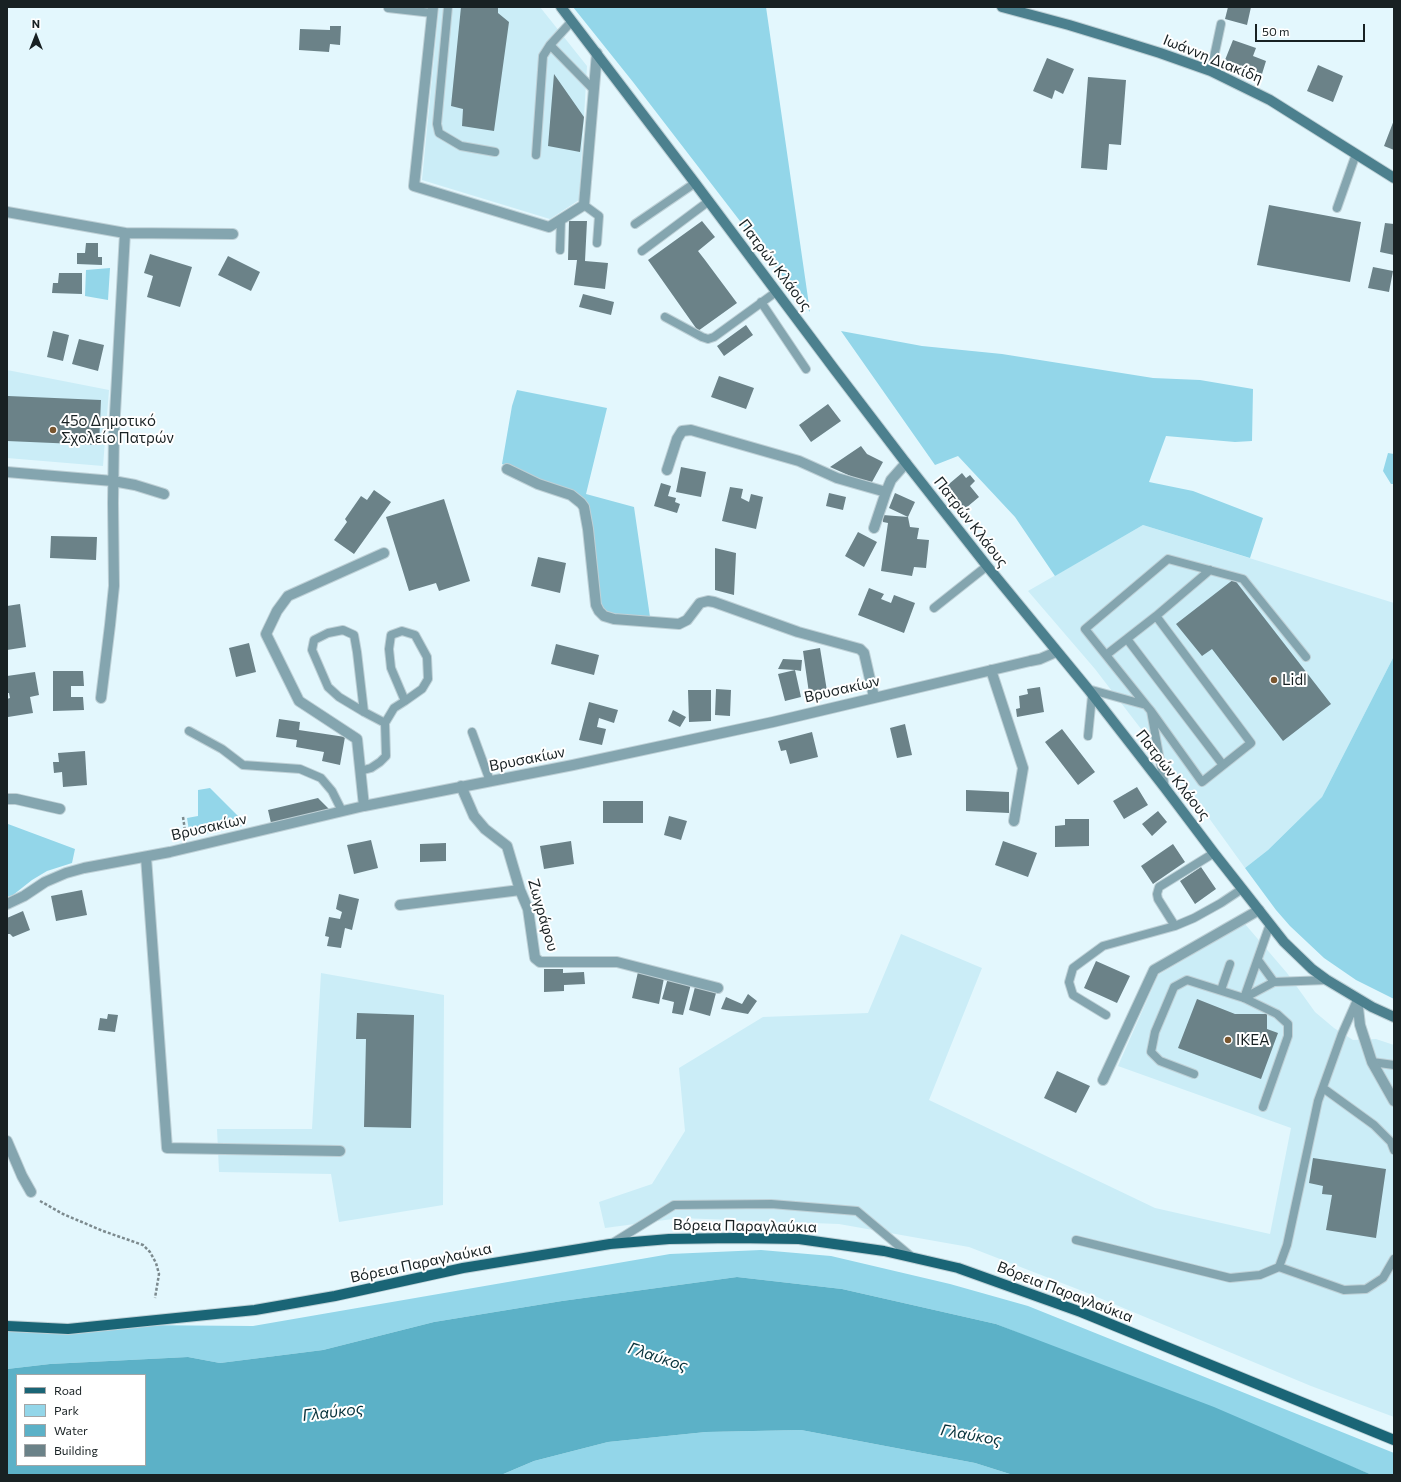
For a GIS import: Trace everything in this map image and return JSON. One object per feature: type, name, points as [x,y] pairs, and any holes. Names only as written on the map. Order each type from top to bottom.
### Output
[{"type":"main road","name":"Πατρών Κλάους","points":[[561,7],[696,183],[776,292],[906,463],[1056,652],[1090,692],[1284,942],[1300,958],[1327,980],[1357,999],[1394,1017]]},
{"type":"main road","name":"Ιωάννη Διακίδη","points":[[1002,7],[1115,39],[1211,71],[1270,100],[1394,178]]},
{"type":"main road","name":"Βόρεια Παραγλαύκια","points":[[7,1326],[68,1329],[255,1310],[335,1296],[463,1268],[610,1244],[669,1238],[799,1239],[884,1251],[958,1268],[1081,1312],[1394,1440]]},
{"type":"street","points":[[433,10],[414,186],[550,227],[584,204],[597,53]]},
{"type":"street","points":[[7,212],[125,233],[234,234]]},
{"type":"street","points":[[101,698],[114,586],[114,432],[125,233]]},
{"type":"street","points":[[667,470],[677,438],[682,431],[691,430],[799,461],[837,478],[886,492]]},
{"type":"street","points":[[874,528],[891,480],[906,463]]},
{"type":"street","points":[[507,469],[538,484],[571,495],[584,507],[588,529],[596,605],[598,611],[604,616],[614,619],[679,624],[687,620],[700,603],[708,601],[714,602],[798,632],[860,649],[864,653],[874,697]]},
{"type":"street","points":[[7,472],[113,481],[135,485],[164,494]]},
{"type":"street","points":[[364,806],[357,739],[299,701],[266,634],[277,611],[288,596],[384,553]]},
{"type":"street","name":"Βρυσακίων","points":[[7,904],[24,896],[45,882],[66,873],[108,863],[187,848],[364,806],[660,746],[1040,659],[1056,652]]},
{"type":"street","points":[[991,670],[1023,768],[1014,821]]},
{"type":"street","name":"Ζωγράφου","points":[[461,786],[474,816],[485,828],[507,846],[520,890],[528,909],[535,958],[540,962],[617,962],[718,988]]},
{"type":"street","points":[[7,799],[16,799],[60,809]]},
{"type":"street","points":[[146,857],[167,1148],[340,1150]]},
{"type":"street","points":[[400,905],[520,890]]},
{"type":"street","points":[[1103,1080],[1154,970],[1259,910]]},
{"type":"street","points":[[1357,999],[1360,1025],[1372,1062],[1394,1101]]},
{"type":"street","points":[[7,1141],[22,1176],[31,1192]]},
{"type":"lane","points":[[448,7],[437,124],[439,133],[461,146],[495,152]]},
{"type":"lane","points":[[388,8],[433,10]]},
{"type":"lane","points":[[536,155],[543,56],[550,45],[572,21]]},
{"type":"lane","points":[[1211,71],[1221,24]]},
{"type":"lane","points":[[550,45],[594,90]]},
{"type":"lane","points":[[1337,208],[1356,154]]},
{"type":"lane","points":[[635,224],[696,183]]},
{"type":"lane","points":[[642,251],[708,201]]},
{"type":"lane","points":[[584,204],[599,216],[597,243]]},
{"type":"lane","points":[[560,250],[561,219]]},
{"type":"lane","points":[[665,317],[708,339],[714,337],[776,292]]},
{"type":"lane","points":[[761,302],[806,369]]},
{"type":"lane","points":[[1156,616],[1251,743],[1202,782],[1149,708],[1084,629],[1168,559],[1243,579],[1306,657]]},
{"type":"lane","points":[[934,608],[987,566]]},
{"type":"lane","points":[[1106,655],[1156,616],[1210,570]]},
{"type":"lane","points":[[364,712],[354,635],[343,630],[328,633],[314,640],[312,650],[328,687],[339,697],[364,712],[385,723]]},
{"type":"lane","points":[[360,770],[371,768],[386,756],[385,723],[394,708],[405,701],[422,689],[428,679],[427,657],[415,635],[402,631],[391,636],[388,649],[391,668],[405,701]]},
{"type":"lane","points":[[1127,639],[1223,765]]},
{"type":"lane","points":[[1088,736],[1090,692],[1149,708]]},
{"type":"lane","points":[[1149,708],[1165,788]]},
{"type":"lane","points":[[189,730],[222,749],[243,765],[300,769],[321,778],[332,792],[342,811]]},
{"type":"lane","points":[[472,732],[490,781]]},
{"type":"lane","points":[[1175,926],[1158,899],[1157,894],[1159,886],[1214,853]]},
{"type":"lane","points":[[1106,1016],[1073,996],[1069,982],[1073,968],[1103,946],[1175,926],[1194,918],[1242,889]]},
{"type":"lane","points":[[1244,998],[1270,924]]},
{"type":"lane","points":[[1258,960],[1274,982]]},
{"type":"lane","points":[[1220,990],[1230,964]]},
{"type":"lane","points":[[1194,1074],[1160,1061],[1151,1052],[1154,1032],[1174,987],[1187,980],[1244,998],[1277,1014],[1288,1024],[1288,1036],[1263,1107]]},
{"type":"lane","points":[[1244,998],[1274,982],[1327,980]]},
{"type":"lane","points":[[1279,1267],[1287,1245],[1318,1101],[1342,1034],[1357,999]]},
{"type":"lane","points":[[1372,1062],[1394,1065]]},
{"type":"lane","points":[[1323,1088],[1374,1125],[1391,1142],[1394,1150]]},
{"type":"lane","points":[[610,1244],[674,1205],[771,1204],[857,1211],[912,1257]]},
{"type":"lane","points":[[1076,1240],[1230,1278],[1260,1275],[1279,1267],[1344,1290],[1366,1289],[1383,1278],[1394,1259]]},
{"type":"path","points":[[183,817],[187,848]]},
{"type":"path","points":[[31,1192],[39,1200],[62,1214],[103,1231],[143,1245],[150,1252],[156,1263],[159,1274],[155,1298]]},
{"type":"shaded area","points":[[439,7],[540,7],[587,66],[579,200],[550,219],[422,180]]},
{"type":"shaded area","points":[[7,370],[109,390],[103,466],[7,458]]},
{"type":"shaded area","points":[[1143,525],[1394,603],[1394,656],[1322,797],[1268,850],[1245,868],[1201,807],[1095,669],[1028,591]]},
{"type":"shaded area","points":[[1245,924],[1287,973],[1315,1012],[1334,1028],[1353,1040],[1376,1039],[1394,1045],[1394,1417],[1311,1386],[1085,1292],[969,1247],[839,1224],[680,1218],[605,1228],[599,1202],[652,1184],[685,1131],[679,1068],[763,1017],[868,1013],[901,934],[982,968],[929,1100],[1155,1208],[1270,1234],[1291,1128],[1118,1066],[1158,975]]},
{"type":"shaded area","points":[[321,973],[444,995],[443,1205],[339,1222],[331,1174],[219,1172],[217,1129],[312,1129]]},
{"type":"green space","points":[[573,7],[766,7],[810,312],[633,82]]},
{"type":"green space","points":[[110,268],[108,300],[85,296],[86,270]]},
{"type":"green space","points":[[841,331],[922,346],[1002,354],[1153,378],[1200,380],[1253,389],[1252,441],[1235,442],[1166,436],[1149,482],[1193,491],[1263,518],[1250,558],[1143,525],[1055,576],[1015,517],[958,456],[935,465]]},
{"type":"green space","points":[[517,390],[607,408],[586,494],[634,507],[650,617],[610,616],[600,610],[583,498],[502,464],[512,406]]},
{"type":"green space","points":[[1388,453],[1394,454],[1394,484],[1391,484],[1383,471]]},
{"type":"green space","points":[[1394,656],[1394,999],[1356,980],[1324,958],[1290,926],[1276,910],[1245,868],[1268,850],[1322,797]]},
{"type":"green space","points":[[210,788],[247,825],[190,837],[187,818],[198,816],[198,790]]},
{"type":"green space","points":[[8,824],[75,849],[72,863],[47,871],[32,880],[13,895],[7,897]]},
{"type":"green space","points":[[761,1250],[831,1256],[950,1284],[1028,1306],[1394,1453],[1394,1475],[1372,1475],[996,1324],[842,1289],[737,1277],[562,1301],[434,1322],[323,1350],[220,1363],[188,1357],[50,1364],[7,1369],[7,1324],[253,1326],[670,1254]]},
{"type":"green space","points":[[801,1430],[975,1463],[1013,1475],[501,1475],[534,1461],[608,1442],[706,1432]]},
{"type":"water","name":"Γλαύκος","points":[[737,1277],[842,1289],[996,1324],[1214,1407],[1372,1475],[1013,1475],[975,1463],[801,1430],[706,1432],[608,1442],[534,1461],[501,1475],[7,1475],[7,1369],[50,1364],[188,1357],[220,1363],[323,1350],[434,1322],[562,1301]]},
{"type":"building","points":[[461,7],[498,7],[498,13],[509,22],[494,131],[462,126],[463,109],[451,106]]},
{"type":"building","points":[[1228,7],[1251,7],[1247,25],[1225,19]]},
{"type":"building","points":[[330,26],[341,26],[340,45],[330,44],[329,52],[299,50],[300,29],[330,30]]},
{"type":"building","points":[[1233,40],[1256,48],[1253,56],[1266,61],[1262,74],[1225,60]]},
{"type":"building","points":[[1047,58],[1074,69],[1063,94],[1055,90],[1052,99],[1033,91]]},
{"type":"building","points":[[1318,65],[1343,76],[1333,102],[1307,91]]},
{"type":"building","points":[[554,74],[584,117],[580,152],[548,146]]},
{"type":"building","points":[[1088,77],[1126,80],[1121,145],[1109,144],[1107,170],[1081,168]]},
{"type":"building","points":[[1394,120],[1394,150],[1384,146]]},
{"type":"building","points":[[1269,205],[1361,222],[1350,282],[1257,265]]},
{"type":"building","points":[[569,221],[587,221],[585,261],[608,263],[605,289],[574,285],[577,260],[568,260]]},
{"type":"building","points":[[702,221],[715,237],[698,251],[737,303],[698,331],[648,260]]},
{"type":"building","points":[[1385,223],[1394,224],[1394,255],[1380,252]]},
{"type":"building","points":[[86,243],[98,243],[98,257],[102,257],[102,265],[77,264],[77,253],[85,253]]},
{"type":"building","points":[[150,254],[192,267],[180,307],[147,297],[153,276],[144,273]]},
{"type":"building","points":[[228,256],[260,272],[251,291],[218,275]]},
{"type":"building","points":[[1373,267],[1393,271],[1389,292],[1368,288]]},
{"type":"building","points":[[59,273],[82,273],[82,294],[52,293],[53,283],[58,283]]},
{"type":"building","points":[[583,294],[614,302],[611,315],[579,307]]},
{"type":"building","points":[[746,325],[753,335],[724,356],[717,346]]},
{"type":"building","points":[[53,331],[69,335],[63,361],[47,357]]},
{"type":"building","points":[[79,339],[104,345],[98,371],[72,364]]},
{"type":"building","points":[[719,376],[754,388],[746,409],[711,397]]},
{"type":"building","name":"45ο Δημοτικό Σχολείο Πατρών","points":[[8,396],[101,400],[99,445],[7,441]]},
{"type":"building","points":[[828,404],[841,421],[811,442],[799,425]]},
{"type":"building","points":[[861,446],[867,454],[883,462],[872,482],[855,478],[830,467]]},
{"type":"building","points":[[681,467],[706,472],[701,497],[676,492]]},
{"type":"building","points":[[962,473],[966,478],[970,475],[975,481],[970,486],[979,497],[967,507],[970,509],[964,514],[943,489]]},
{"type":"building","points":[[661,483],[671,486],[668,496],[676,498],[675,502],[680,504],[677,513],[654,506]]},
{"type":"building","points":[[730,487],[743,489],[741,498],[749,502],[751,494],[763,497],[756,529],[722,521]]},
{"type":"building","points":[[374,490],[391,502],[354,554],[334,540],[347,522],[345,519],[361,496],[367,500]]},
{"type":"building","points":[[829,493],[846,497],[843,510],[826,506]]},
{"type":"building","points":[[895,493],[915,502],[908,517],[889,508]]},
{"type":"building","points":[[444,499],[470,581],[439,591],[436,583],[409,591],[386,517]]},
{"type":"building","points":[[883,515],[908,517],[910,527],[919,528],[917,539],[929,540],[926,568],[914,567],[912,576],[881,571],[888,523],[883,522]]},
{"type":"building","points":[[858,532],[877,542],[864,567],[845,556]]},
{"type":"building","points":[[51,536],[97,537],[96,560],[50,558]]},
{"type":"building","points":[[715,548],[736,553],[734,595],[715,590]]},
{"type":"building","points":[[538,557],[566,563],[560,593],[531,586]]},
{"type":"building","name":"Lidl","points":[[1234,579],[1331,704],[1283,741],[1212,649],[1202,656],[1176,624]]},
{"type":"building","points":[[869,588],[884,594],[881,599],[891,603],[894,595],[915,603],[904,633],[858,615]]},
{"type":"building","points":[[20,604],[26,647],[7,650],[7,606]]},
{"type":"building","points":[[249,643],[256,672],[236,677],[229,648]]},
{"type":"building","points":[[556,644],[599,655],[594,675],[551,664]]},
{"type":"building","points":[[820,648],[827,691],[809,693],[803,651]]},
{"type":"building","points":[[783,659],[802,660],[801,671],[778,669]]},
{"type":"building","points":[[795,670],[801,697],[785,701],[778,674]]},
{"type":"building","points":[[53,671],[83,671],[84,686],[71,686],[71,697],[83,697],[84,710],[53,711]]},
{"type":"building","points":[[35,672],[39,695],[30,697],[33,713],[8,717],[7,699],[10,698],[9,693],[7,693],[7,676]]},
{"type":"building","points":[[1040,687],[1044,712],[1017,717],[1016,709],[1020,708],[1019,696],[1028,694],[1027,689]]},
{"type":"building","points":[[716,689],[731,690],[730,716],[715,715]]},
{"type":"building","points":[[688,690],[711,690],[711,721],[689,722]]},
{"type":"building","points":[[589,702],[618,710],[614,723],[599,718],[597,727],[606,729],[602,745],[579,740]]},
{"type":"building","points":[[673,710],[686,717],[680,727],[668,721]]},
{"type":"building","points":[[279,719],[300,722],[299,730],[345,737],[340,765],[322,761],[324,752],[296,747],[297,740],[276,737]]},
{"type":"building","points":[[905,724],[912,755],[897,758],[890,728]]},
{"type":"building","points":[[1062,729],[1095,772],[1078,785],[1045,742]]},
{"type":"building","points":[[812,732],[818,757],[790,764],[786,750],[781,751],[778,741]]},
{"type":"building","points":[[85,751],[87,785],[63,787],[62,772],[54,773],[53,762],[59,762],[58,753]]},
{"type":"building","points":[[1137,787],[1148,805],[1124,819],[1113,801]]},
{"type":"building","points":[[966,790],[1009,792],[1009,813],[966,811]]},
{"type":"building","points":[[318,798],[329,809],[271,823],[268,810]]},
{"type":"building","points":[[603,801],[643,801],[643,823],[603,823]]},
{"type":"building","points":[[1158,811],[1167,822],[1152,836],[1142,824]]},
{"type":"building","points":[[669,816],[687,821],[681,840],[664,835]]},
{"type":"building","points":[[1065,819],[1089,819],[1089,846],[1055,847],[1055,826],[1065,825]]},
{"type":"building","points":[[371,840],[378,868],[354,874],[347,845]]},
{"type":"building","points":[[571,841],[574,864],[544,869],[540,846]]},
{"type":"building","points":[[1003,841],[1037,853],[1028,877],[995,865]]},
{"type":"building","points":[[446,843],[446,861],[420,862],[420,844]]},
{"type":"building","points":[[1173,844],[1185,862],[1153,884],[1141,866]]},
{"type":"building","points":[[1201,867],[1216,889],[1195,904],[1180,881]]},
{"type":"building","points":[[82,890],[87,915],[56,921],[51,896]]},
{"type":"building","points":[[339,894],[359,899],[352,930],[345,928],[341,948],[327,946],[329,937],[325,936],[329,917],[340,919],[342,912],[336,909]]},
{"type":"building","points":[[23,911],[30,930],[13,937],[10,934],[7,934],[7,918]]},
{"type":"building","points":[[1096,961],[1130,976],[1117,1003],[1084,988]]},
{"type":"building","points":[[544,969],[563,969],[563,973],[584,972],[585,984],[564,985],[564,991],[544,992]]},
{"type":"building","points":[[638,972],[664,978],[659,1004],[632,998]]},
{"type":"building","points":[[668,978],[691,984],[683,1015],[672,1013],[674,1002],[662,999]]},
{"type":"building","points":[[695,987],[716,993],[710,1016],[689,1010]]},
{"type":"building","points":[[748,994],[757,1001],[748,1014],[721,1009],[726,997],[742,1004]]},
{"type":"building","name":"IKEA","points":[[1197,999],[1235,1014],[1267,1014],[1267,1029],[1278,1033],[1261,1079],[1178,1048]]},
{"type":"building","points":[[357,1013],[414,1015],[411,1128],[364,1127],[366,1039],[356,1039]]},
{"type":"building","points":[[108,1014],[118,1015],[115,1032],[98,1030],[100,1018],[107,1019]]},
{"type":"building","points":[[1057,1071],[1090,1086],[1076,1113],[1044,1098]]},
{"type":"building","points":[[1313,1158],[1386,1169],[1376,1238],[1326,1230],[1332,1195],[1322,1194],[1323,1186],[1309,1183]]},
{"type":"place","name":"45ο Δημοτικό Σχολείο Πατρών","points":[[53,430]]},
{"type":"place","name":"Lidl","points":[[1274,680]]},
{"type":"place","name":"IKEA","points":[[1228,1040]]}]
